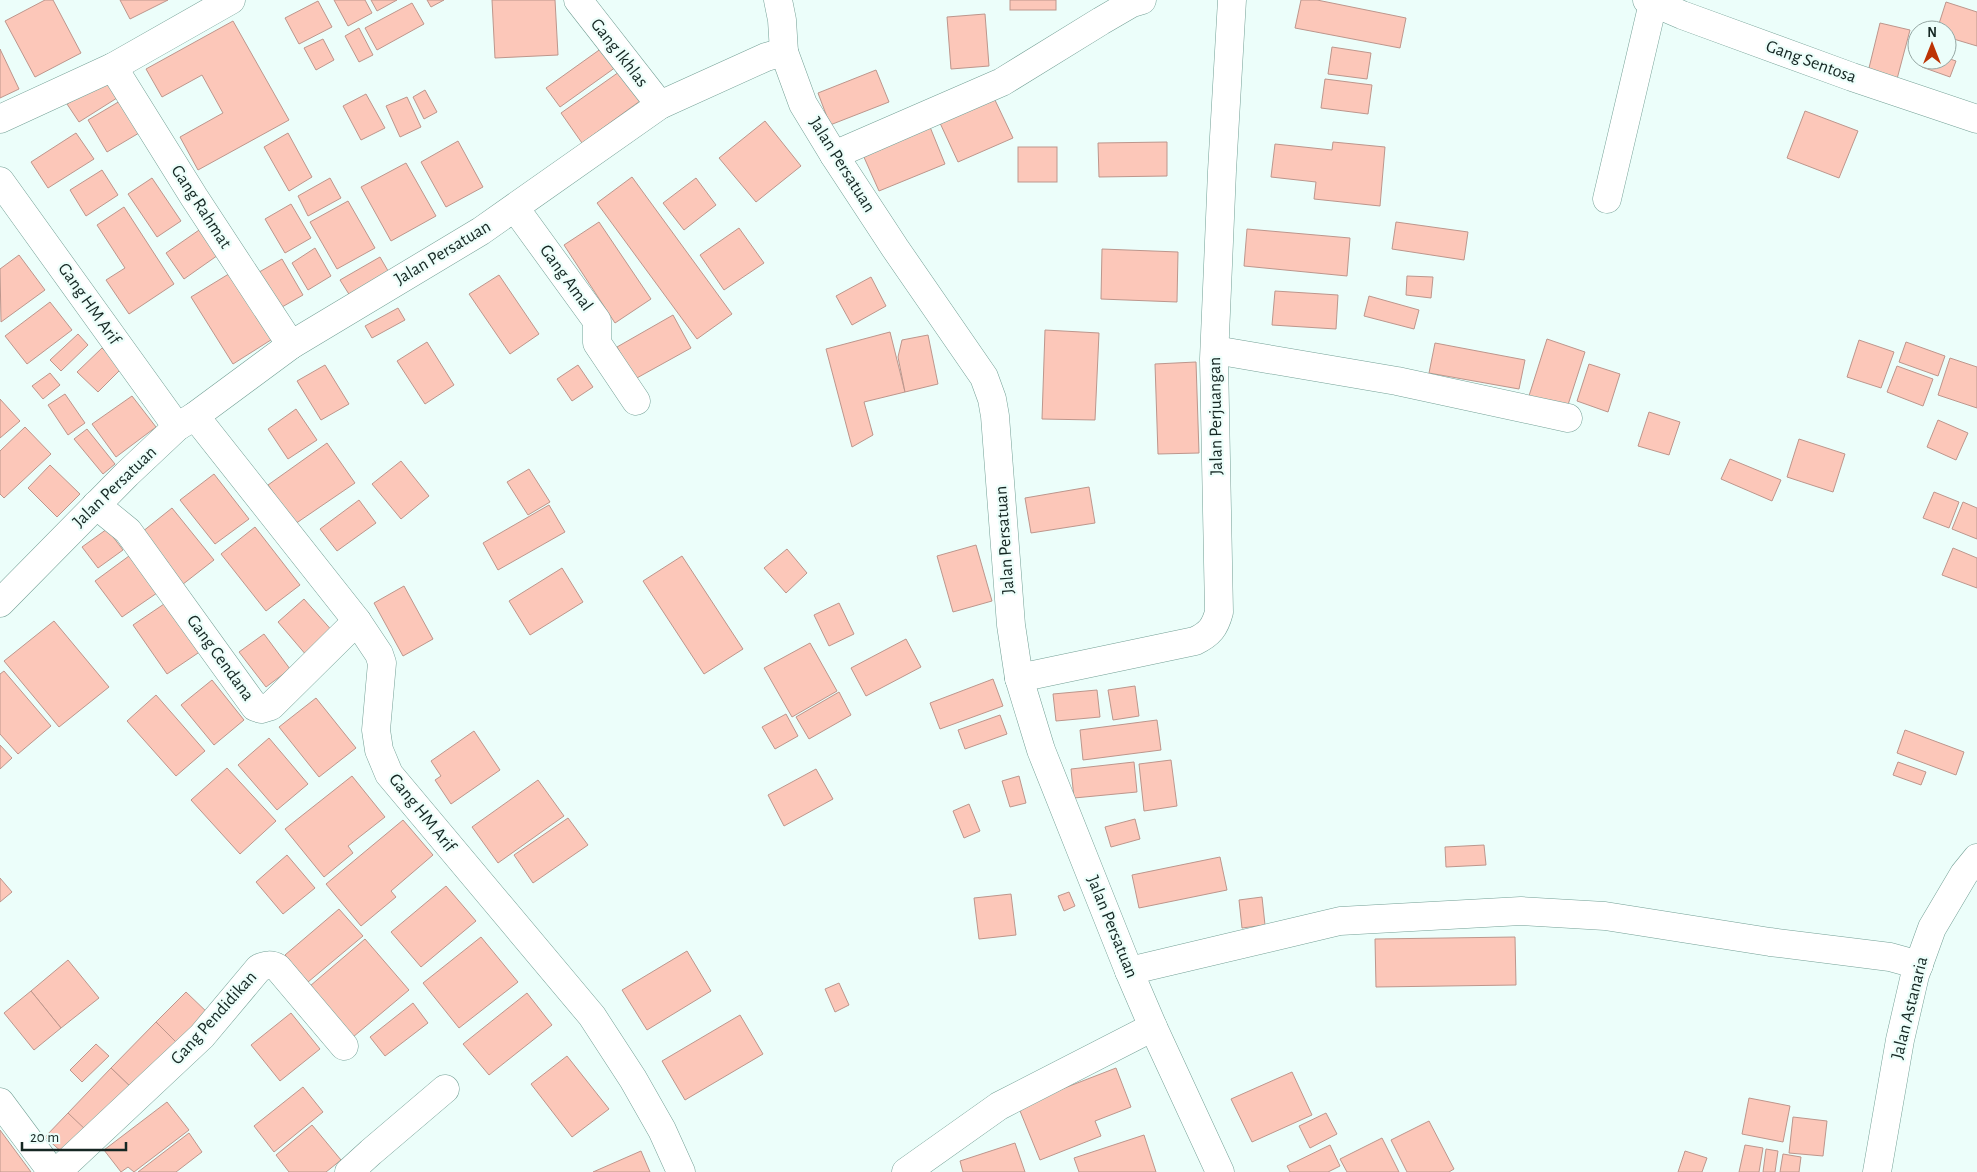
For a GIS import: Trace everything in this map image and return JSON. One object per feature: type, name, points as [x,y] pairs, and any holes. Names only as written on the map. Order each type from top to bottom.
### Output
[{"type":"street","points":[[0,119],[112,67],[231,0]]},
{"type":"street","name":"Gang Ikhlas","points":[[578,0],[660,105]]},
{"type":"street","points":[[778,0],[782,20],[784,52]]},
{"type":"street","points":[[834,155],[1002,82],[1101,21],[1132,3],[1142,0]]},
{"type":"street","name":"Jalan Perjuangan","points":[[1019,678],[1195,641],[1203,637],[1216,625],[1219,612],[1215,350],[1222,171],[1232,0]]},
{"type":"street","points":[[1606,200],[1650,1]]},
{"type":"street","name":"Gang Sentosa","points":[[1650,1],[1852,77],[1977,119]]},
{"type":"street","name":"Jalan Persatuan","points":[[0,603],[96,505],[186,422],[291,345],[481,231],[660,105],[766,57],[784,52],[803,104],[834,155],[895,248],[984,377],[992,399],[998,445],[1011,625],[1019,678],[1041,750],[1129,971],[1152,1027],[1220,1172]]},
{"type":"street","name":"Gang Rahmat","points":[[112,67],[291,345]]},
{"type":"street","name":"Gang HM Arif","points":[[5,199],[186,422],[357,621],[379,654],[382,663],[376,730],[379,750],[388,774],[592,1016],[633,1079],[662,1130],[681,1172]]},
{"type":"street","name":"Gang Amal","points":[[515,208],[597,320],[597,343],[636,402]]},
{"type":"street","points":[[1215,350],[1397,381],[1568,418]]},
{"type":"street","name":"Gang Cendana","points":[[96,505],[128,531],[256,707],[261,709],[271,706],[357,621]]},
{"type":"street","name":"Jalan Astanaria","points":[[1877,1172],[1900,1040],[1919,965],[1932,928],[1964,874],[1977,858]]},
{"type":"street","points":[[1129,971],[1340,921],[1521,911],[1615,917],[1770,942],[1890,957],[1919,965]]},
{"type":"street","name":"Gang Pendidikan","points":[[56,1172],[202,1036],[259,968],[266,965],[278,968],[344,1046]]},
{"type":"street","points":[[906,1172],[999,1106],[1152,1027]]},
{"type":"street","points":[[350,1172],[445,1089]]},
{"type":"street","points":[[0,1102],[52,1172]]},
{"type":"building","points":[[45,0],[53,0],[81,53],[35,77],[5,21]]},
{"type":"building","points":[[120,0],[168,0],[130,19]]},
{"type":"building","points":[[334,0],[365,0],[372,13],[348,26]]},
{"type":"building","points":[[371,0],[397,0],[377,11]]},
{"type":"building","points":[[427,0],[444,0],[431,7]]},
{"type":"building","points":[[492,0],[555,0],[558,55],[495,58]]},
{"type":"building","points":[[1010,0],[1056,0],[1056,10],[1010,10]]},
{"type":"building","points":[[1301,0],[1317,0],[1406,18],[1400,48],[1295,28]]},
{"type":"building","points":[[318,1],[332,27],[299,44],[285,18]]},
{"type":"building","points":[[1946,2],[1977,12],[1977,46],[1957,40],[1957,20],[1940,20]]},
{"type":"building","points":[[412,3],[424,24],[377,50],[365,28]]},
{"type":"building","points":[[985,14],[989,66],[951,69],[947,17]]},
{"type":"building","points":[[233,21],[289,120],[198,170],[180,137],[223,113],[202,75],[162,97],[146,69]]},
{"type":"building","points":[[1880,23],[1907,29],[1907,41],[1897,79],[1868,72]]},
{"type":"building","points":[[359,28],[373,55],[359,62],[345,36]]},
{"type":"building","points":[[323,39],[334,60],[316,70],[304,48]]},
{"type":"building","points":[[1332,47],[1371,53],[1367,79],[1328,74]]},
{"type":"building","points":[[602,48],[616,67],[560,107],[546,88]]},
{"type":"building","points":[[0,49],[19,89],[0,98]]},
{"type":"building","points":[[876,70],[889,102],[830,125],[818,93]]},
{"type":"building","points":[[1930,70],[1953,70],[1950,77]]},
{"type":"building","points":[[619,72],[640,101],[582,143],[561,113]]},
{"type":"building","points":[[1325,79],[1372,85],[1368,114],[1321,108]]},
{"type":"building","points":[[106,80],[117,98],[79,122],[67,104]]},
{"type":"building","points":[[425,90],[437,112],[424,119],[413,97]]},
{"type":"building","points":[[366,94],[385,128],[361,140],[343,106]]},
{"type":"building","points":[[407,97],[421,127],[400,137],[386,106]]},
{"type":"building","points":[[994,98],[1013,138],[958,162],[940,123]]},
{"type":"building","points":[[120,101],[139,133],[107,152],[88,120]]},
{"type":"building","points":[[1805,111],[1858,131],[1839,178],[1787,158]]},
{"type":"building","points":[[765,121],[801,166],[756,202],[719,158]]},
{"type":"building","points":[[930,127],[945,164],[879,191],[863,155]]},
{"type":"building","points":[[76,133],[94,159],[48,188],[31,162]]},
{"type":"building","points":[[288,133],[312,177],[289,191],[264,147]]},
{"type":"building","points":[[458,141],[483,187],[446,207],[421,162]]},
{"type":"building","points":[[1167,142],[1167,176],[1099,177],[1098,143]]},
{"type":"building","points":[[1333,142],[1385,147],[1380,206],[1314,199],[1316,182],[1271,177],[1275,144],[1332,150]]},
{"type":"building","points":[[1018,147],[1057,147],[1057,182],[1018,182]]},
{"type":"building","points":[[406,163],[436,216],[391,241],[361,187]]},
{"type":"building","points":[[102,170],[118,195],[86,216],[70,190]]},
{"type":"building","points":[[632,177],[732,314],[697,339],[597,203]]},
{"type":"building","points":[[152,178],[181,221],[157,237],[128,194]]},
{"type":"building","points":[[330,178],[341,198],[308,216],[298,196]]},
{"type":"building","points":[[696,178],[716,205],[684,230],[663,203]]},
{"type":"building","points":[[348,201],[375,248],[337,269],[310,222]]},
{"type":"building","points":[[291,204],[311,238],[285,253],[265,219]]},
{"type":"building","points":[[124,207],[174,284],[129,314],[106,280],[125,268],[97,225]]},
{"type":"building","points":[[599,222],[651,299],[615,323],[564,245]]},
{"type":"building","points":[[1396,222],[1468,232],[1464,260],[1392,249]]},
{"type":"building","points":[[202,228],[221,253],[184,279],[166,253]]},
{"type":"building","points":[[739,228],[764,263],[724,290],[700,255]]},
{"type":"building","points":[[1247,229],[1350,238],[1347,276],[1244,266]]},
{"type":"building","points":[[315,248],[331,276],[308,290],[292,263]]},
{"type":"building","points":[[1102,249],[1178,252],[1177,302],[1101,299]]},
{"type":"building","points":[[19,255],[45,290],[1,322],[0,269]]},
{"type":"building","points":[[380,257],[391,276],[352,299],[340,280]]},
{"type":"building","points":[[282,259],[303,295],[275,311],[254,275]]},
{"type":"building","points":[[232,272],[274,338],[233,364],[191,297]]},
{"type":"building","points":[[499,275],[539,334],[510,354],[469,294]]},
{"type":"building","points":[[1407,276],[1433,277],[1431,298],[1406,295]]},
{"type":"building","points":[[871,277],[886,306],[852,325],[836,296]]},
{"type":"building","points":[[1275,291],[1338,295],[1336,329],[1272,325]]},
{"type":"building","points":[[1369,296],[1419,310],[1414,329],[1364,316]]},
{"type":"building","points":[[50,302],[72,330],[27,364],[5,336]]},
{"type":"building","points":[[398,308],[405,320],[372,338],[365,326]]},
{"type":"building","points":[[673,315],[691,348],[635,379],[617,347]]},
{"type":"building","points":[[1045,330],[1099,333],[1095,420],[1042,419]]},
{"type":"building","points":[[890,332],[905,392],[864,402],[873,435],[852,447],[826,349]]},
{"type":"building","points":[[78,334],[88,345],[61,371],[50,360]]},
{"type":"building","points":[[928,335],[938,384],[905,392],[898,357],[902,340]]},
{"type":"building","points":[[1547,339],[1585,352],[1566,411],[1528,399]]},
{"type":"building","points":[[1859,340],[1894,352],[1881,388],[1847,377]]},
{"type":"building","points":[[427,342],[454,385],[425,404],[397,361]]},
{"type":"building","points":[[1906,342],[1945,356],[1938,376],[1899,362]]},
{"type":"building","points":[[1435,343],[1525,360],[1519,389],[1429,373]]},
{"type":"building","points":[[102,348],[122,368],[98,392],[77,372]]},
{"type":"building","points":[[1950,358],[1977,367],[1977,408],[1938,395]]},
{"type":"building","points":[[1196,362],[1199,453],[1158,454],[1155,364]]},
{"type":"building","points":[[1589,364],[1620,374],[1608,412],[1577,401]]},
{"type":"building","points":[[325,365],[349,404],[321,420],[297,381]]},
{"type":"building","points":[[578,365],[593,387],[572,401],[557,379]]},
{"type":"building","points":[[1897,366],[1933,379],[1923,406],[1887,392]]},
{"type":"building","points":[[50,373],[60,385],[43,399],[32,386]]},
{"type":"building","points":[[65,394],[85,423],[68,435],[48,405]]},
{"type":"building","points":[[132,396],[156,427],[116,457],[92,424]]},
{"type":"building","points":[[0,399],[20,421],[0,438]]},
{"type":"building","points":[[296,409],[317,440],[288,459],[268,429]]},
{"type":"building","points":[[1649,412],[1680,422],[1669,455],[1638,446]]},
{"type":"building","points":[[1938,420],[1968,433],[1956,460],[1927,447]]},
{"type":"building","points":[[25,427],[51,454],[4,498],[0,494],[0,451]]},
{"type":"building","points":[[87,429],[115,464],[103,474],[74,439]]},
{"type":"building","points":[[1799,439],[1845,454],[1833,492],[1787,477]]},
{"type":"building","points":[[327,443],[355,483],[295,524],[268,485]]},
{"type":"building","points":[[1730,459],[1781,480],[1772,501],[1721,479]]},
{"type":"building","points":[[401,461],[429,496],[401,519],[372,484]]},
{"type":"building","points":[[50,465],[80,494],[57,517],[28,488]]},
{"type":"building","points":[[529,469],[550,502],[528,515],[507,482]]},
{"type":"building","points":[[214,474],[249,519],[215,544],[180,500]]},
{"type":"building","points":[[1089,487],[1095,523],[1031,533],[1025,498]]},
{"type":"building","points":[[1934,492],[1959,502],[1949,528],[1923,518]]},
{"type":"building","points":[[359,500],[376,523],[337,551],[320,529]]},
{"type":"building","points":[[1963,502],[1977,508],[1977,539],[1952,529]]},
{"type":"building","points":[[549,505],[565,532],[498,570],[483,543]]},
{"type":"building","points":[[172,508],[214,560],[178,588],[137,536]]},
{"type":"building","points":[[255,527],[300,585],[266,611],[221,554]]},
{"type":"building","points":[[107,529],[123,550],[98,568],[82,547]]},
{"type":"building","points":[[976,545],[992,601],[953,612],[937,556]]},
{"type":"building","points":[[1953,548],[1977,558],[1977,588],[1942,575]]},
{"type":"building","points":[[787,549],[807,573],[786,593],[764,568]]},
{"type":"building","points":[[129,556],[157,593],[122,617],[95,581]]},
{"type":"building","points":[[682,556],[743,649],[704,674],[643,581]]},
{"type":"building","points":[[562,568],[583,602],[530,635],[509,601]]},
{"type":"building","points":[[404,586],[433,639],[403,656],[374,603]]},
{"type":"building","points":[[304,599],[334,633],[307,656],[278,622]]},
{"type":"building","points":[[167,602],[201,651],[167,674],[133,625]]},
{"type":"building","points":[[839,603],[854,634],[829,646],[814,615]]},
{"type":"building","points":[[54,621],[109,687],[59,727],[4,661]]},
{"type":"building","points":[[264,634],[290,669],[266,687],[239,652]]},
{"type":"building","points":[[906,639],[921,667],[866,696],[851,668]]},
{"type":"building","points":[[810,643],[837,691],[792,717],[764,668]]},
{"type":"building","points":[[4,671],[51,726],[18,754],[0,734],[0,674]]},
{"type":"building","points":[[993,679],[1003,706],[940,729],[930,703]]},
{"type":"building","points":[[212,680],[244,720],[214,745],[181,705]]},
{"type":"building","points":[[1135,686],[1139,716],[1113,720],[1108,690]]},
{"type":"building","points":[[1097,690],[1100,717],[1056,721],[1053,694]]},
{"type":"building","points":[[839,692],[851,715],[809,739],[796,717]]},
{"type":"building","points":[[156,695],[205,751],[176,776],[127,721]]},
{"type":"building","points":[[316,698],[356,748],[319,777],[279,727]]},
{"type":"building","points":[[786,714],[798,736],[775,749],[762,727]]},
{"type":"building","points":[[1000,715],[1007,734],[965,749],[958,730]]},
{"type":"building","points":[[1157,720],[1161,750],[1083,760],[1080,730]]},
{"type":"building","points":[[1905,730],[1964,752],[1956,775],[1897,753]]},
{"type":"building","points":[[474,731],[500,770],[451,804],[435,780],[441,776],[431,761]]},
{"type":"building","points":[[269,738],[308,784],[277,810],[238,765]]},
{"type":"building","points":[[0,745],[12,758],[0,769]]},
{"type":"building","points":[[1171,760],[1177,806],[1144,811],[1139,764]]},
{"type":"building","points":[[1134,762],[1137,792],[1074,798],[1071,769]]},
{"type":"building","points":[[1898,762],[1926,772],[1921,785],[1893,775]]},
{"type":"building","points":[[227,768],[276,821],[240,854],[191,800]]},
{"type":"building","points":[[816,769],[833,799],[784,826],[768,795]]},
{"type":"building","points":[[352,776],[385,817],[348,846],[353,853],[324,877],[285,829]]},
{"type":"building","points":[[1019,776],[1026,803],[1010,807],[1002,781]]},
{"type":"building","points":[[538,780],[564,816],[498,863],[472,827]]},
{"type":"building","points":[[969,804],[980,831],[964,838],[953,811]]},
{"type":"building","points":[[568,818],[588,845],[533,883],[514,855]]},
{"type":"building","points":[[1135,819],[1140,839],[1111,847],[1105,827]]},
{"type":"building","points":[[403,820],[433,855],[391,891],[396,897],[361,926],[326,884]]},
{"type":"building","points":[[1484,845],[1486,865],[1446,867],[1445,847]]},
{"type":"building","points":[[287,855],[315,888],[283,914],[256,882]]},
{"type":"building","points":[[1220,857],[1227,890],[1139,908],[1132,875]]},
{"type":"building","points":[[0,878],[12,892],[0,902]]},
{"type":"building","points":[[446,886],[476,921],[421,967],[391,932]]},
{"type":"building","points":[[1069,892],[1075,906],[1064,911],[1058,896]]},
{"type":"building","points":[[1011,894],[1016,935],[979,939],[974,898]]},
{"type":"building","points":[[1262,897],[1265,925],[1242,928],[1239,900]]},
{"type":"building","points":[[339,909],[363,936],[308,982],[285,955]]},
{"type":"building","points":[[481,937],[518,982],[459,1028],[423,983]]},
{"type":"building","points":[[1515,937],[1516,985],[1376,987],[1375,939]]},
{"type":"building","points":[[365,939],[409,990],[353,1037],[310,986]]},
{"type":"building","points":[[687,951],[711,991],[647,1030],[622,990]]},
{"type":"building","points":[[68,960],[99,998],[61,1028],[31,991]]},
{"type":"building","points":[[839,983],[849,1005],[835,1012],[825,989]]},
{"type":"building","points":[[31,991],[61,1028],[34,1050],[4,1013]]},
{"type":"building","points":[[186,992],[211,1016],[181,1047],[156,1022]]},
{"type":"building","points":[[527,993],[552,1025],[489,1075],[463,1044]]},
{"type":"building","points":[[413,1003],[428,1023],[385,1056],[370,1037]]},
{"type":"building","points":[[291,1013],[320,1049],[280,1081],[251,1045]]},
{"type":"building","points":[[740,1015],[763,1054],[685,1100],[662,1061]]},
{"type":"building","points":[[156,1022],[181,1047],[136,1092],[111,1068]]},
{"type":"building","points":[[96,1044],[109,1056],[82,1082],[70,1070]]},
{"type":"building","points":[[567,1056],[609,1109],[572,1137],[531,1084]]},
{"type":"building","points":[[111,1068],[136,1092],[92,1137],[68,1113]]},
{"type":"building","points":[[1116,1068],[1131,1107],[1095,1121],[1101,1136],[1040,1160],[1018,1106]]},
{"type":"building","points":[[1292,1072],[1312,1115],[1252,1142],[1231,1099]]},
{"type":"building","points":[[303,1087],[323,1112],[274,1152],[254,1126]]},
{"type":"building","points":[[1749,1098],[1790,1106],[1783,1142],[1742,1134]]},
{"type":"building","points":[[167,1102],[189,1130],[134,1172],[128,1167],[121,1172],[104,1150]]},
{"type":"building","points":[[68,1113],[87,1131],[64,1154],[45,1137]]},
{"type":"building","points":[[1326,1113],[1337,1134],[1310,1148],[1299,1126]]},
{"type":"building","points":[[1793,1117],[1827,1121],[1823,1156],[1789,1153]]},
{"type":"building","points":[[1429,1121],[1454,1169],[1449,1172],[1407,1172],[1391,1140]]},
{"type":"building","points":[[312,1125],[341,1160],[326,1172],[289,1172],[276,1155]]},
{"type":"building","points":[[0,1130],[31,1172],[0,1172]]},
{"type":"building","points":[[189,1133],[202,1152],[176,1172],[138,1172]]},
{"type":"building","points":[[1144,1135],[1156,1172],[1079,1172],[1074,1158]]},
{"type":"building","points":[[1382,1138],[1399,1172],[1347,1172],[1340,1159]]},
{"type":"building","points":[[1015,1143],[1025,1172],[963,1172],[960,1161]]},
{"type":"building","points":[[1330,1145],[1340,1166],[1328,1172],[1290,1172],[1287,1166]]},
{"type":"building","points":[[1745,1145],[1763,1148],[1759,1172],[1739,1172]]},
{"type":"building","points":[[1766,1149],[1778,1151],[1775,1172],[1763,1172]]},
{"type":"building","points":[[641,1151],[650,1172],[593,1172]]},
{"type":"building","points":[[1685,1151],[1707,1158],[1702,1172],[1678,1172]]},
{"type":"building","points":[[1783,1154],[1801,1157],[1799,1172],[1780,1172]]}]
